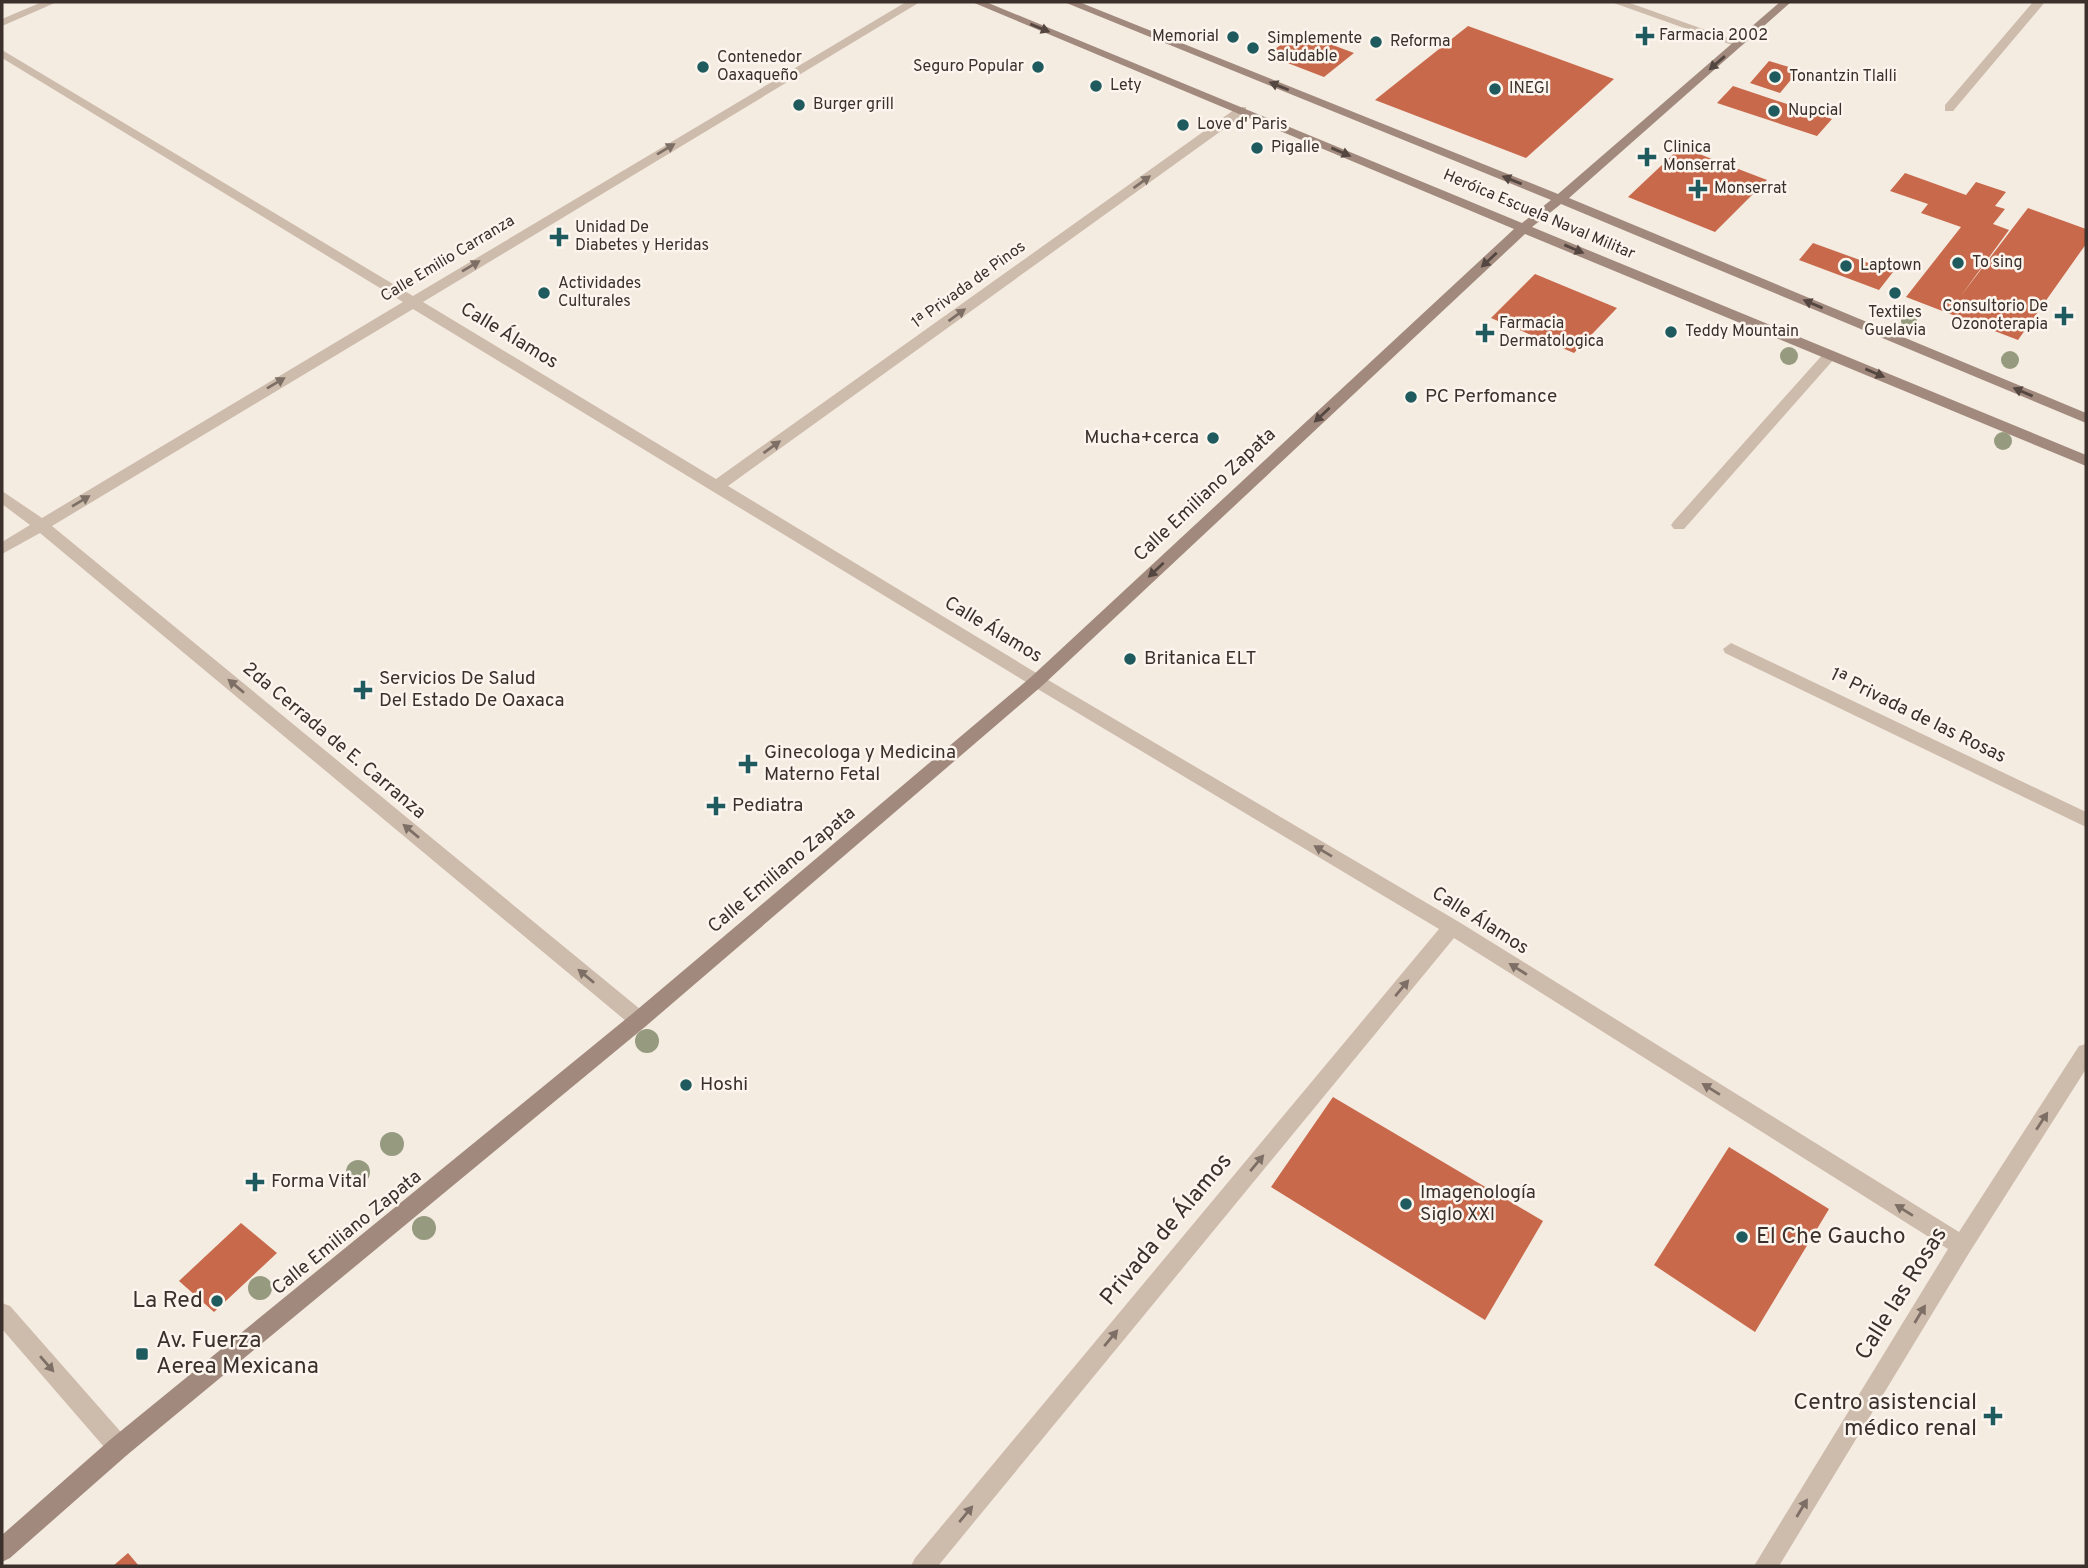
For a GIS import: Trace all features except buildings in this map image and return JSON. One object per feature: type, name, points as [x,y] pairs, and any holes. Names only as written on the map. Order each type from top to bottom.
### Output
[{"type":"street","points":[[2,23],[51,2]]},
{"type":"street","name":"Calle Emilio Carranza","points":[[2,549],[914,2]]},
{"type":"street","name":"Heróica Escuela Naval Militar","points":[[977,2],[2086,461]]},
{"type":"street","name":"Heróica Escuela Naval Militar","points":[[1070,2],[1560,199],[2086,418]]},
{"type":"street","points":[[1617,2],[1738,44]]},
{"type":"street","name":"Calle Emiliano Zapata","points":[[2,1550],[119,1447],[639,1020],[1037,681],[1523,228],[1560,199],[1786,2]]},
{"type":"street","points":[[1949,108],[2039,2]]},
{"type":"street","name":"Calle Álamos","points":[[2,52],[1037,681],[1452,928],[1962,1246]]},
{"type":"street","name":"1ª Privada de Pinos","points":[[716,487],[1242,110]]},
{"type":"street","points":[[1679,525],[1830,355]]},
{"type":"street","name":"2da Cerrada de E. Carranza","points":[[2,496],[42,526],[639,1020]]},
{"type":"street","name":"1ª Privada de las Rosas","points":[[1731,649],[2086,820]]},
{"type":"street","name":"Privada de Álamos","points":[[923,1566],[1452,928]]},
{"type":"street","name":"Calle las Rosas","points":[[1766,1566],[1962,1246],[2086,1052]]},
{"type":"street","points":[[2,1313],[119,1447]]},
{"type":"place","name":"Farmacia 2002","points":[[1645,36]]},
{"type":"place","name":"Memorial","points":[[1233,37]]},
{"type":"place","name":"Reforma","points":[[1376,42]]},
{"type":"place","name":"Simplemente Saludable","points":[[1253,48]]},
{"type":"place","name":"Contenedor Oaxaqueño","points":[[703,67]]},
{"type":"place","name":"Seguro Popular","points":[[1038,67]]},
{"type":"place","name":"Tonantzin Tlalli","points":[[1775,77]]},
{"type":"place","name":"Lety","points":[[1096,86]]},
{"type":"place","name":"INEGI","points":[[1495,89]]},
{"type":"place","name":"Burger grill","points":[[799,105]]},
{"type":"place","name":"Nupcial","points":[[1774,111]]},
{"type":"place","name":"Love d' Paris","points":[[1183,125]]},
{"type":"place","name":"Pigalle","points":[[1257,148]]},
{"type":"place","name":"Clinica Monserrat","points":[[1647,157]]},
{"type":"place","name":"Monserrat","points":[[1698,189]]},
{"type":"place","name":"Unidad De Diabetes y Heridas","points":[[559,237]]},
{"type":"place","name":"To sing","points":[[1958,263]]},
{"type":"place","name":"Laptown","points":[[1846,266]]},
{"type":"place","name":"Actividades Culturales","points":[[544,293]]},
{"type":"place","name":"Textiles Guelavia","points":[[1895,293]]},
{"type":"place","name":"Consultorio De Ozonoterapia","points":[[2064,316]]},
{"type":"place","name":"Teddy Mountain","points":[[1671,332]]},
{"type":"place","name":"Farmacia Dermatologica","points":[[1485,333]]},
{"type":"place","name":"PC Perfomance","points":[[1411,397]]},
{"type":"place","name":"Mucha+cerca","points":[[1213,438]]},
{"type":"place","name":"Britanica ELT","points":[[1130,659]]},
{"type":"place","name":"Servicios De Salud Del Estado De Oaxaca","points":[[363,690]]},
{"type":"place","name":"Ginecologa y Medicina Materno Fetal","points":[[748,764]]},
{"type":"place","name":"Pediatra","points":[[716,806]]},
{"type":"place","name":"Hoshi","points":[[686,1085]]},
{"type":"place","name":"Forma Vital","points":[[255,1182]]},
{"type":"place","name":"Imagenología Siglo XXI","points":[[1406,1204]]},
{"type":"place","name":"El Che Gaucho","points":[[1742,1237]]},
{"type":"place","name":"La Red","points":[[217,1301]]},
{"type":"place","name":"Av. Fuerza Aerea Mexicana","points":[[142,1354]]},
{"type":"place","name":"Centro asistencial médico renal","points":[[1993,1416]]}]
